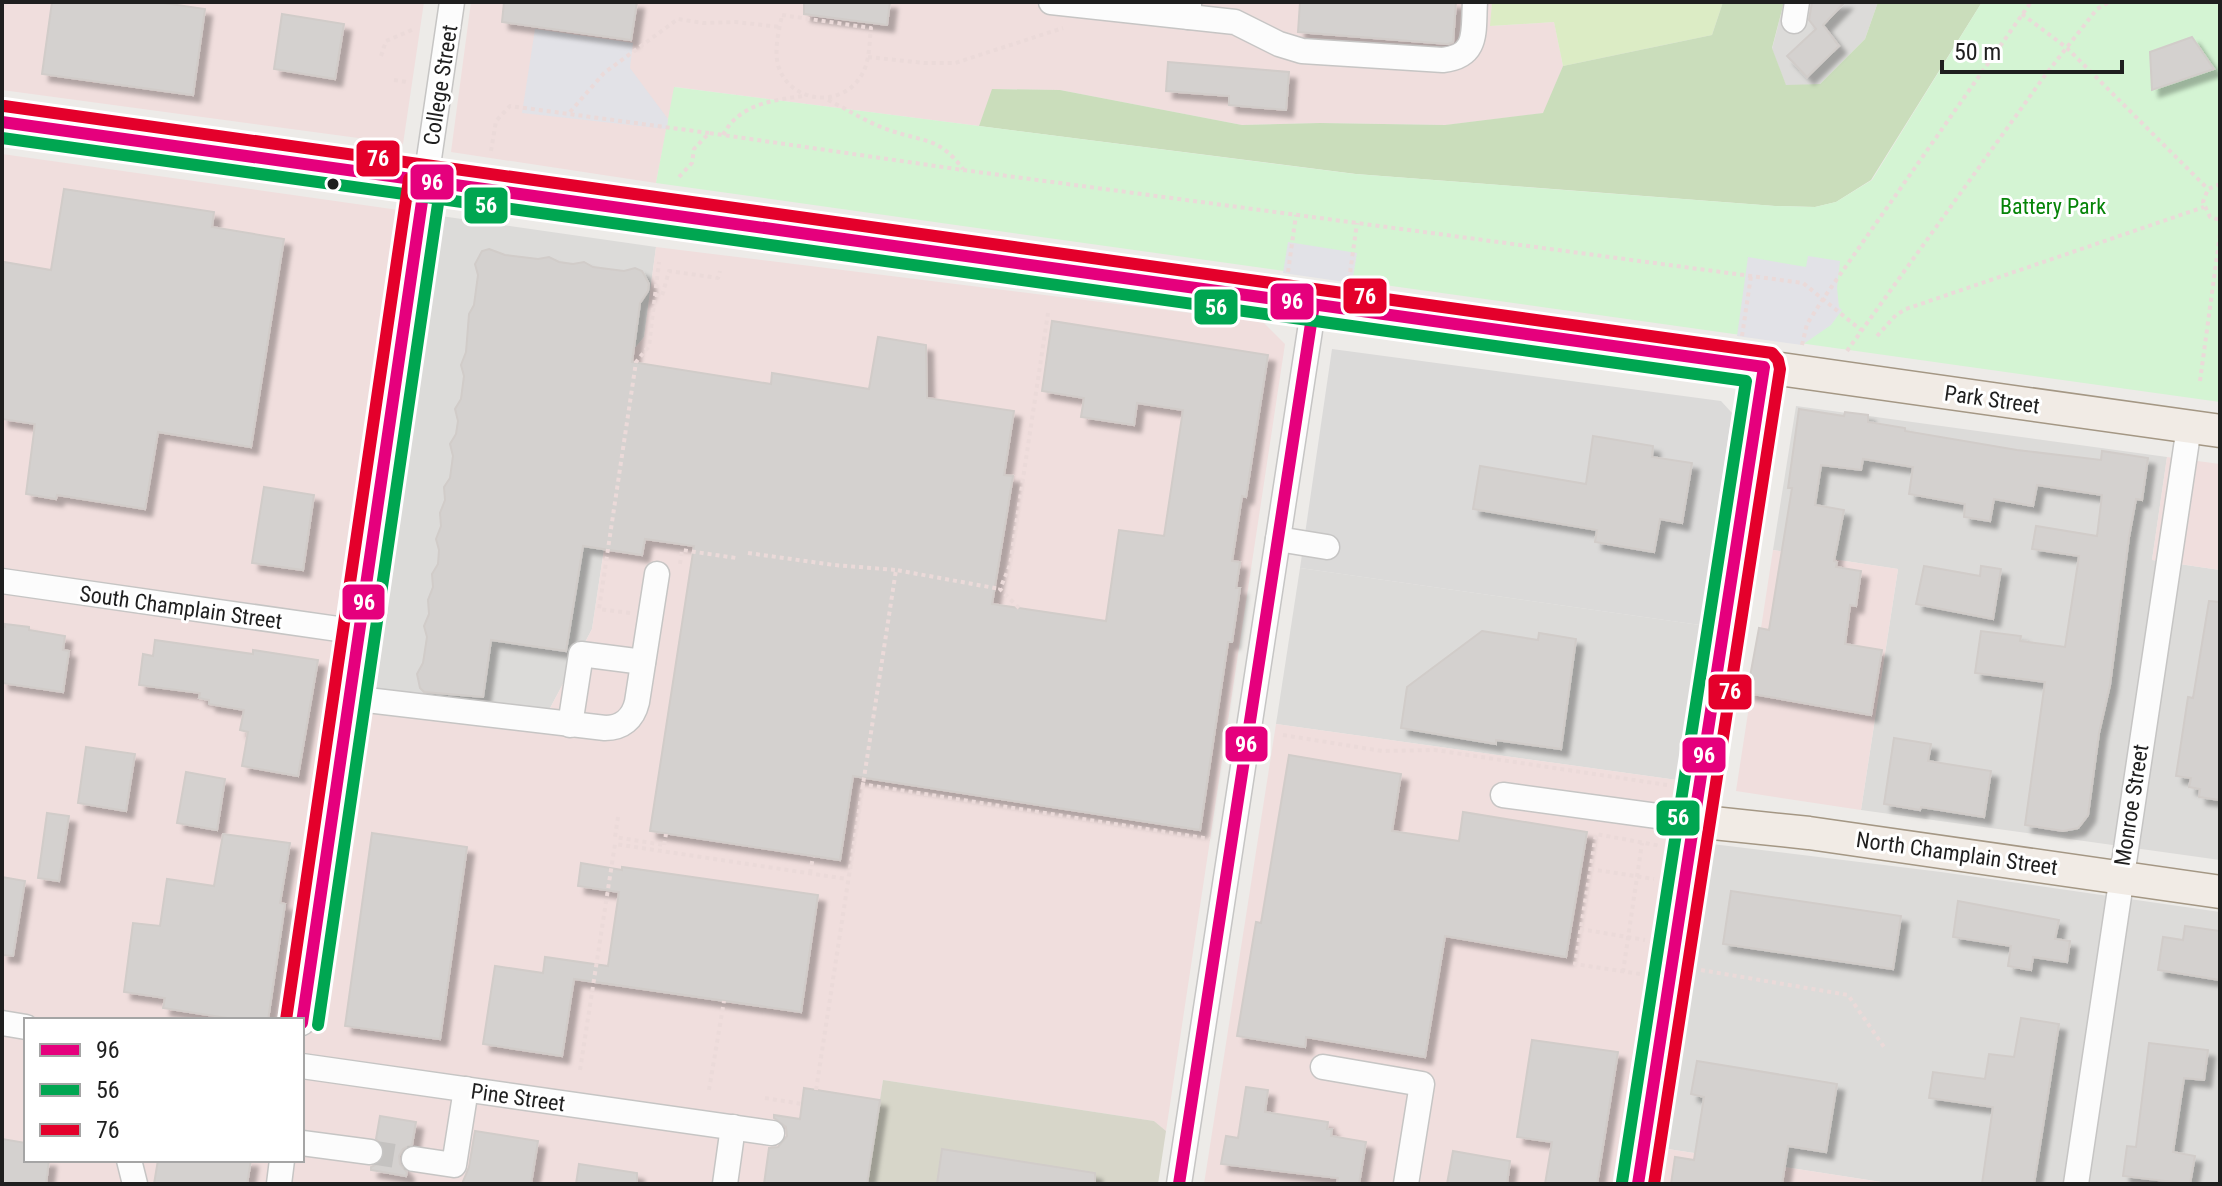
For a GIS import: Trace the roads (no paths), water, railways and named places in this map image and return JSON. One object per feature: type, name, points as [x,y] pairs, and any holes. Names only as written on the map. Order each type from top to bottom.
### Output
[{"type":"main road","name":"Park Street","points":[[2,122],[2204,429]]},
{"type":"main road","points":[[1638,1184],[1764,367]]},
{"type":"main road","name":"North Champlain Street","points":[[1694,821],[1809,833],[2220,892]]},
{"type":"street","name":"College Street","points":[[303,1018],[452,2]]},
{"type":"street","points":[[1051,2],[1088,8],[1189,9],[1235,22],[1279,44],[1302,51],[1443,60],[1455,59],[1467,51],[1473,41],[1475,2]]},
{"type":"street","points":[[1179,1184],[1314,304]]},
{"type":"street","name":"Monroe Street","points":[[2076,1184],[2120,877],[2204,429]]},
{"type":"street","points":[[1278,539],[1327,547]]},
{"type":"street","points":[[350,698],[613,728],[630,718],[635,711],[657,574]]},
{"type":"street","name":"South Champlain Street","points":[[2,581],[359,632]]},
{"type":"street","points":[[570,725],[581,654],[643,662]]},
{"type":"street","points":[[1503,795],[1694,821]]},
{"type":"street","points":[[2,1023],[24,1027]]},
{"type":"street","name":"Pine Street","points":[[304,1066],[772,1133]]},
{"type":"street","points":[[1323,1067],[1422,1084],[1406,1184]]},
{"type":"street","points":[[414,1159],[454,1165],[466,1089]]},
{"type":"street","points":[[725,1184],[733,1127]]},
{"type":"street","points":[[304,1143],[370,1152]]},
{"type":"street","points":[[130,1162],[135,1184]]},
{"type":"street","points":[[279,1184],[282,1162]]},
{"type":"tunnel","points":[[370,1152],[414,1159]]},
{"type":"park label","name":"Battery Park","points":[[2053,206]]}]
